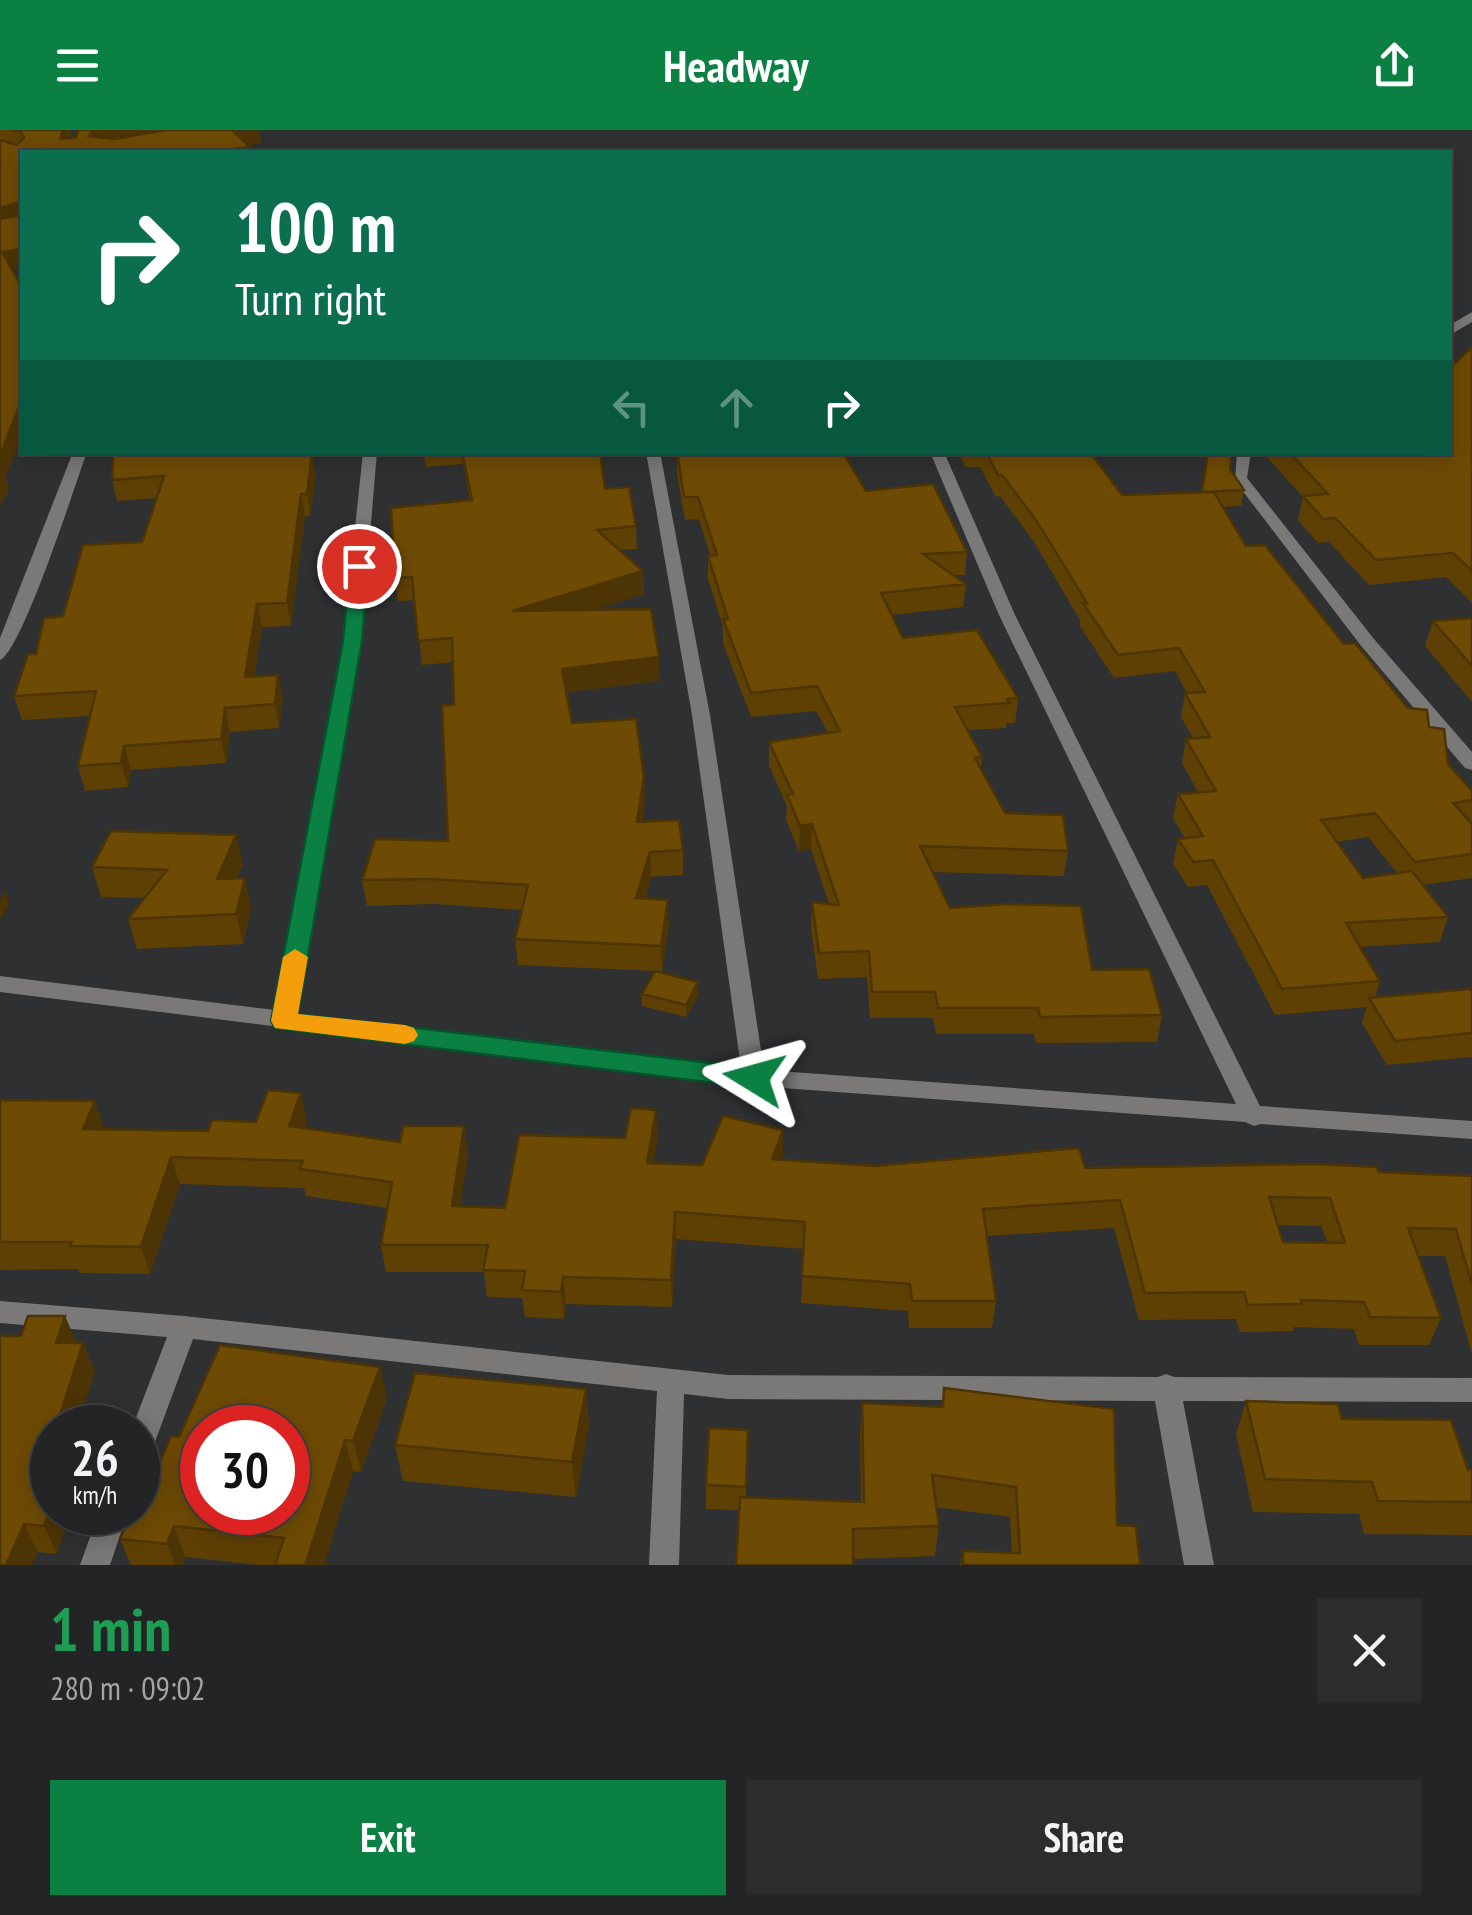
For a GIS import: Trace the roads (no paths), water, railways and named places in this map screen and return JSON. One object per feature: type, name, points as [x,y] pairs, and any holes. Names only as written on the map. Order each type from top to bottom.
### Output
[{"type":"street","points":[[0,656],[20,614],[79,455]]},
{"type":"street","points":[[284,1021],[352,641],[370,455]]},
{"type":"street","points":[[653,455],[701,716],[754,1078]]},
{"type":"street","points":[[938,455],[1007,615],[1254,1117]]},
{"type":"street","points":[[1244,455],[1240,478],[1368,644],[1472,764]]},
{"type":"street","points":[[0,984],[754,1078],[1472,1130]]},
{"type":"street","points":[[0,1312],[184,1327],[728,1387],[1472,1390]]},
{"type":"street","points":[[155,1405],[184,1327]]},
{"type":"street","points":[[664,1565],[671,1382]]},
{"type":"street","points":[[1166,1386],[1199,1565]]},
{"type":"street","points":[[94,1565],[105,1535]]}]
